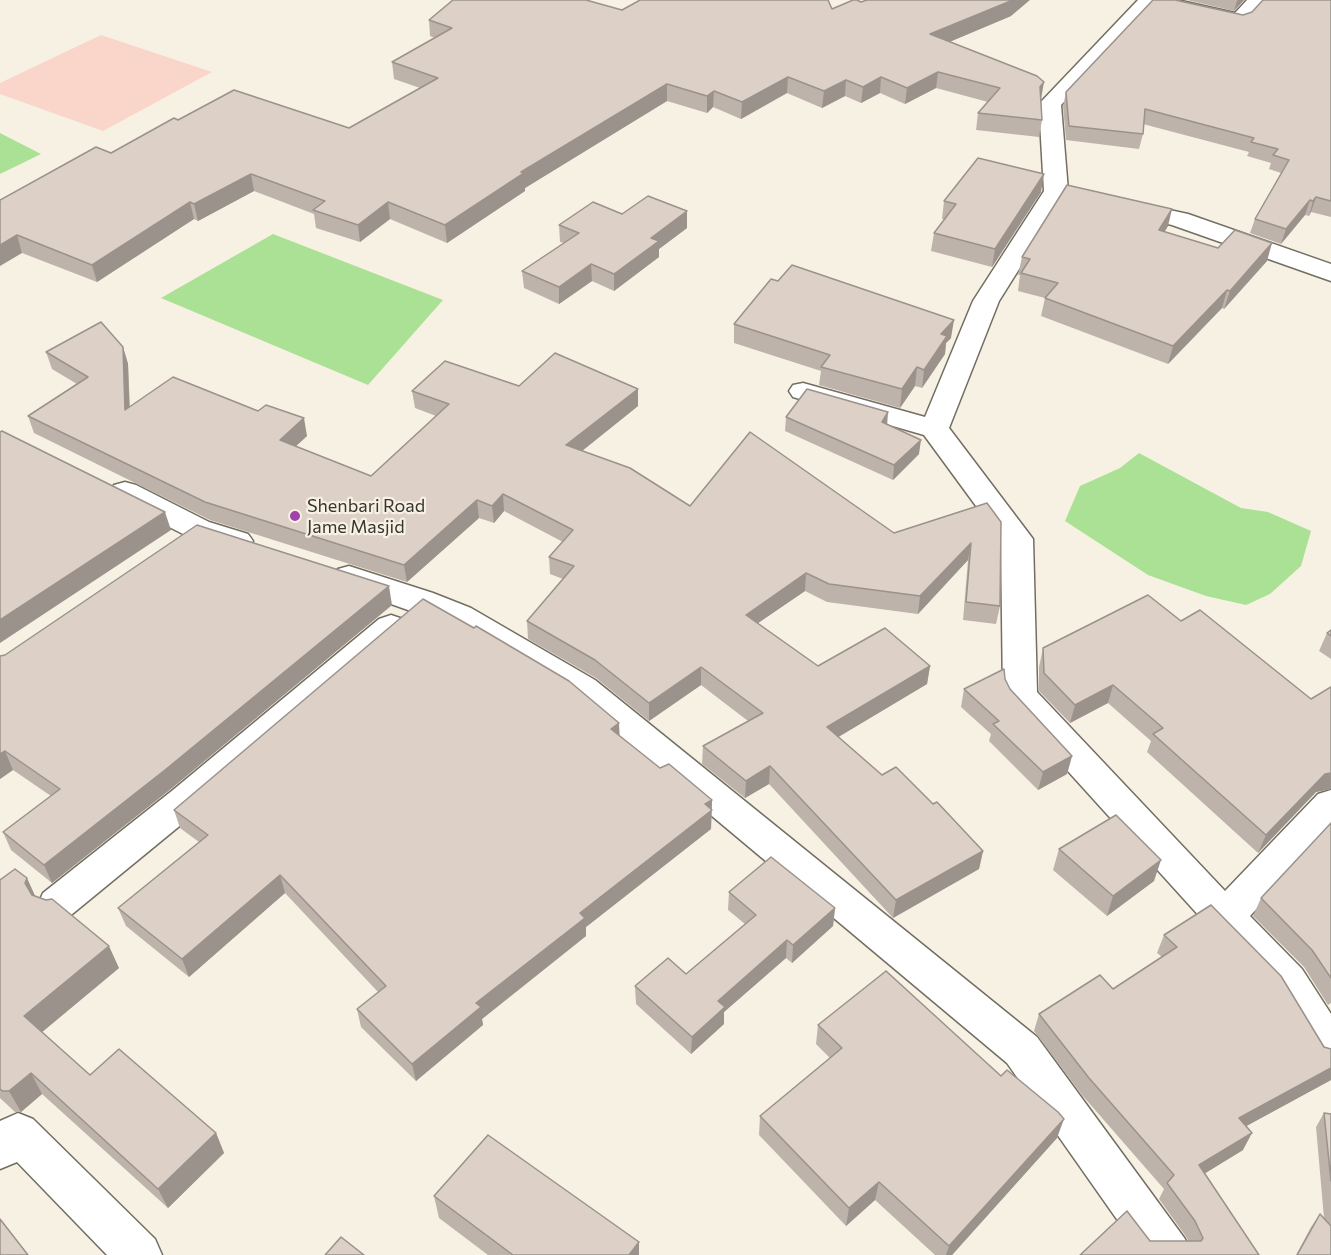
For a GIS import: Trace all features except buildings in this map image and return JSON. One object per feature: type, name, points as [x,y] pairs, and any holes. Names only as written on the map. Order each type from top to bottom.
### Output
[{"type":"street","points":[[1078,196],[1050,104],[1149,0],[1240,20],[1258,0]]},
{"type":"street","points":[[1078,196],[1179,219],[1331,273]]},
{"type":"street","points":[[934,429],[987,301],[1078,196]]},
{"type":"street","points":[[803,391],[934,429],[1017,539],[1020,696],[1225,917],[1288,981],[1331,1050]]},
{"type":"street","points":[[104,482],[198,529],[265,551]]},
{"type":"street","points":[[168,549],[198,529]]},
{"type":"street","points":[[321,569],[422,601],[459,616],[583,689],[1022,1050],[1169,1255]]},
{"type":"street","points":[[57,904],[186,800],[422,601]]},
{"type":"street","points":[[1225,917],[1331,804]]},
{"type":"street","points":[[6,1131],[139,1255]]},
{"type":"shaded area","points":[[101,35],[212,72],[103,131],[0,94],[0,83]]},
{"type":"shaded area","points":[[0,133],[41,154],[0,174]]},
{"type":"shaded area","points":[[273,234],[443,300],[368,385],[161,298]]},
{"type":"shaded area","points":[[1139,453],[1241,508],[1268,512],[1311,531],[1301,566],[1270,594],[1246,605],[1206,596],[1148,575],[1065,521],[1080,486],[1120,468]]},
{"type":"place","name":"Shenbari Road Jame Masjid","points":[[295,516]]}]
